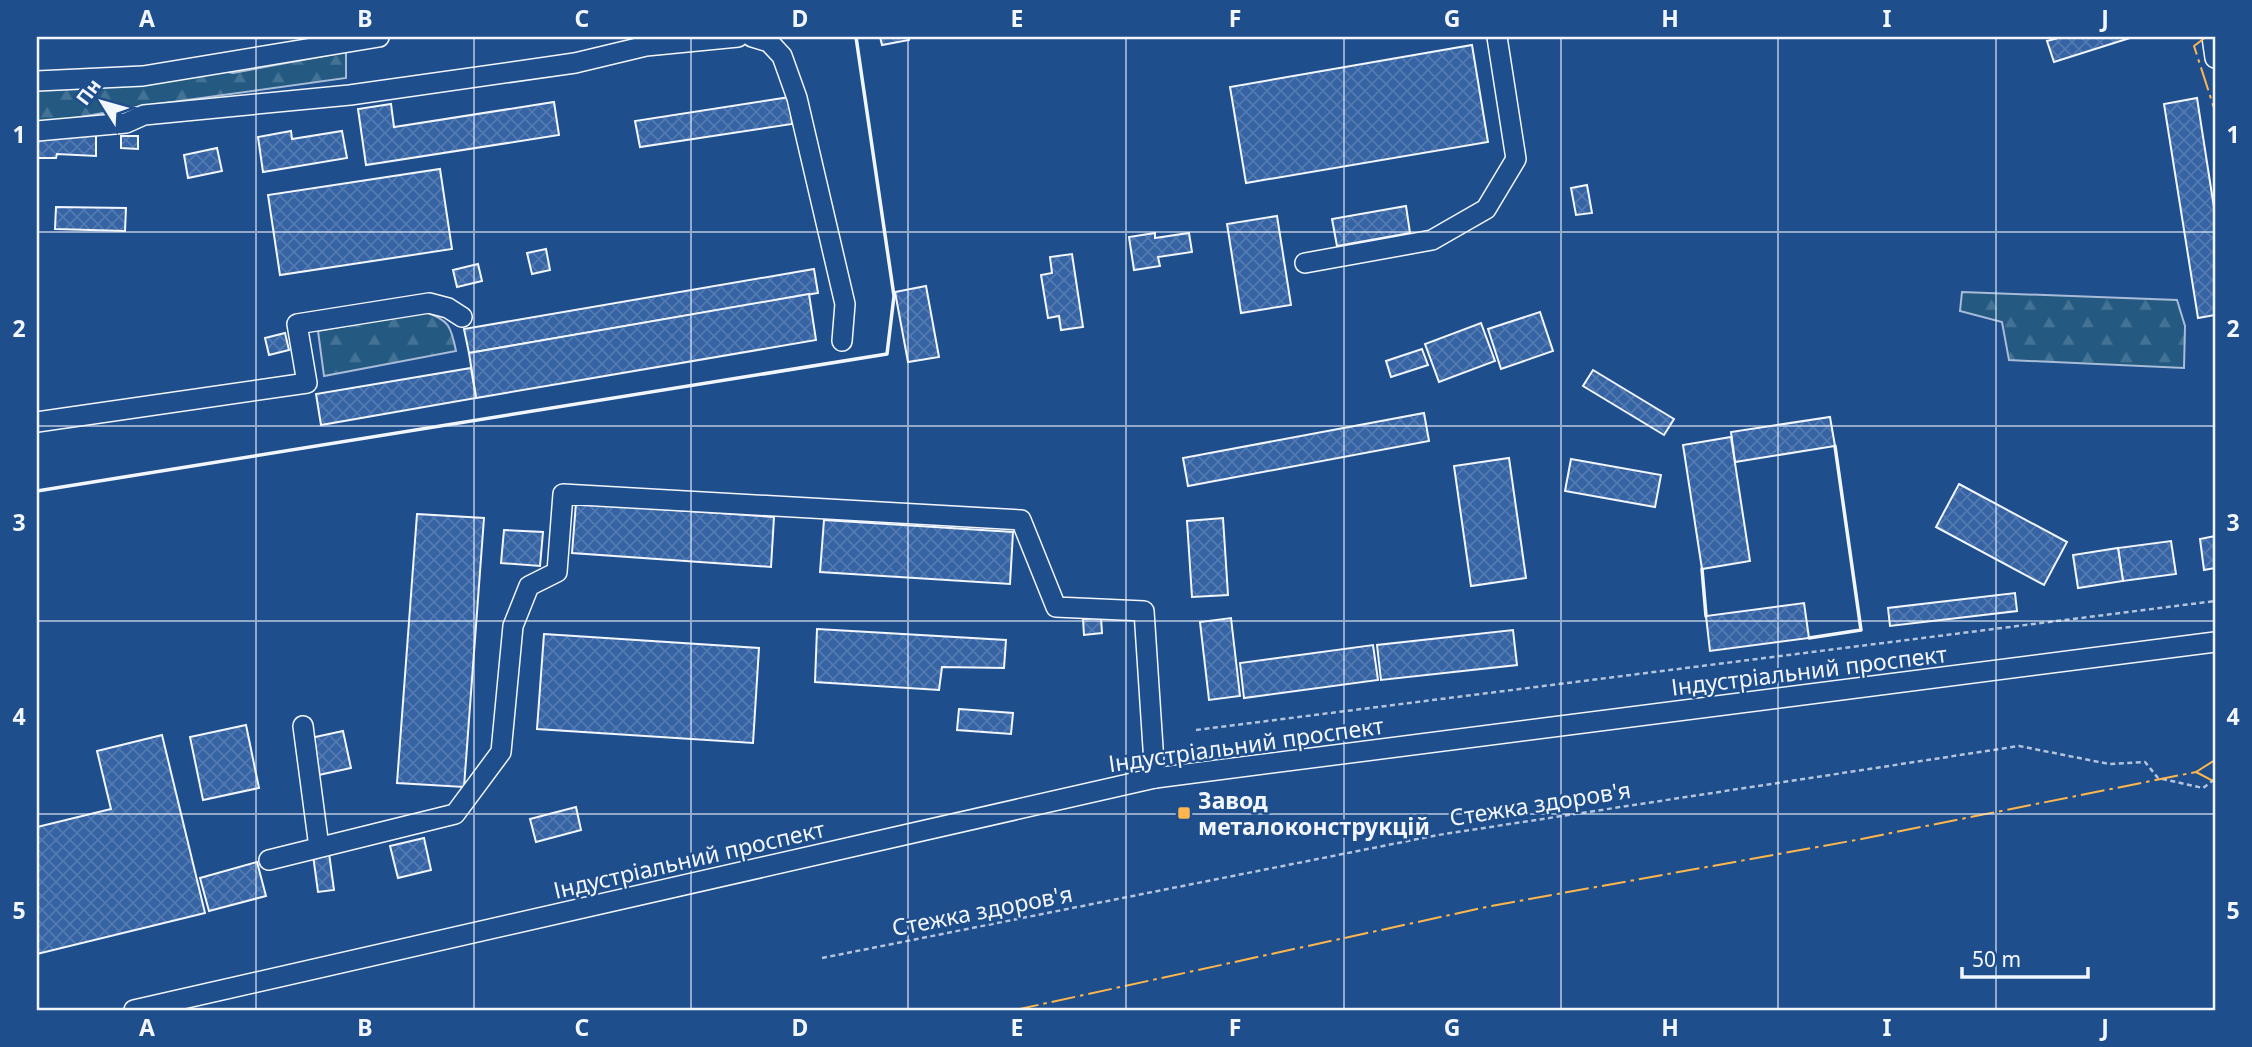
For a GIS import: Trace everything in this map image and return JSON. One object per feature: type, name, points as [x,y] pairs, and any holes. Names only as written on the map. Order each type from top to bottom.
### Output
[{"type":"street","points":[[37,81],[143,76],[379,37]]},
{"type":"street","points":[[37,131],[126,123],[144,115],[350,95],[575,63],[646,46],[737,37]]},
{"type":"street","points":[[752,37],[769,42],[782,56],[797,98],[845,304],[842,341]]},
{"type":"street","points":[[1305,263],[1432,240],[1486,209],[1516,159],[1497,37]]},
{"type":"street","points":[[2212,37],[2215,58]]},
{"type":"street","points":[[37,422],[307,383],[297,324],[429,303],[448,308],[462,317]]},
{"type":"street","points":[[269,860],[455,814],[501,752],[513,626],[529,586],[557,572],[563,494],[1021,520],[1056,607],[1144,611],[1155,778]]},
{"type":"street","name":"Індустріальний проспект","points":[[134,1010],[1155,778],[2215,642]]},
{"type":"street","points":[[303,726],[319,847]]},
{"type":"path","points":[[1196,730],[2215,601]]},
{"type":"path","name":"Стежка здоров'я","points":[[822,958],[1438,835],[2019,746],[2109,764],[2145,762],[2158,778],[2203,789],[2215,779]]},
{"type":"green space","points":[[346,52],[346,78],[136,107],[37,125],[37,88],[199,67],[233,73]]},
{"type":"green space","points":[[1962,292],[2177,300],[2185,326],[2184,368],[2009,360],[2002,322],[1960,311]]},
{"type":"green space","points":[[425,312],[448,325],[456,351],[324,376],[318,331]]},
{"type":"building","points":[[880,37],[909,37],[909,40],[882,45]]},
{"type":"building","points":[[2062,37],[2133,37],[2054,62],[2047,41]]},
{"type":"building","points":[[1472,45],[1488,142],[1246,183],[1230,87]]},
{"type":"building","points":[[790,97],[792,124],[640,147],[635,121]]},
{"type":"building","points":[[2197,98],[2215,214],[2215,315],[2198,318],[2164,104]]},
{"type":"building","points":[[554,102],[559,135],[366,165],[358,109],[391,104],[394,127]]},
{"type":"building","points":[[291,131],[292,139],[342,131],[347,158],[263,172],[258,137]]},
{"type":"building","points":[[56,134],[96,135],[96,156],[57,154],[56,158],[37,158],[37,137]]},
{"type":"building","points":[[121,136],[138,136],[138,149],[121,148]]},
{"type":"building","points":[[217,148],[222,171],[188,178],[184,155]]},
{"type":"building","points":[[440,169],[452,249],[280,275],[268,195]]},
{"type":"building","points":[[1587,185],[1592,213],[1576,215],[1571,188]]},
{"type":"building","points":[[1406,206],[1410,233],[1337,246],[1332,219]]},
{"type":"building","points":[[56,207],[126,208],[125,231],[55,229]]},
{"type":"building","points":[[1277,216],[1291,305],[1241,313],[1227,224]]},
{"type":"building","points":[[1155,233],[1155,238],[1189,233],[1192,252],[1158,257],[1160,266],[1134,270],[1129,237]]},
{"type":"building","points":[[546,249],[550,270],[532,274],[527,253]]},
{"type":"building","points":[[1072,254],[1083,327],[1061,330],[1059,316],[1048,318],[1041,275],[1052,273],[1050,257]]},
{"type":"building","points":[[478,264],[482,281],[457,287],[453,270]]},
{"type":"building","points":[[814,269],[818,293],[469,353],[464,329]]},
{"type":"building","points":[[926,286],[939,357],[908,362],[895,292]]},
{"type":"building","points":[[809,294],[816,340],[476,398],[469,353]]},
{"type":"building","points":[[1540,312],[1553,351],[1501,369],[1488,329]]},
{"type":"building","points":[[1481,323],[1495,361],[1439,382],[1425,344]]},
{"type":"building","points":[[285,333],[289,350],[269,355],[265,338]]},
{"type":"building","points":[[1422,349],[1428,365],[1391,377],[1386,361]]},
{"type":"building","points":[[471,368],[476,398],[321,425],[316,394]]},
{"type":"building","points":[[1593,370],[1674,419],[1664,435],[1583,386]]},
{"type":"building","points":[[1424,413],[1429,441],[1188,486],[1183,458]]},
{"type":"building","points":[[1830,417],[1835,446],[1735,462],[1731,432]]},
{"type":"building","points":[[1731,437],[1750,561],[1702,569],[1683,445]]},
{"type":"building","points":[[1509,458],[1526,578],[1471,586],[1454,466]]},
{"type":"building","points":[[1571,459],[1661,475],[1655,507],[1565,491]]},
{"type":"building","points":[[1959,484],[2067,542],[2044,585],[1936,527]]},
{"type":"building","points":[[576,503],[774,517],[771,567],[572,553]]},
{"type":"building","points":[[417,514],[484,518],[464,787],[397,783]]},
{"type":"building","points":[[1223,518],[1228,595],[1192,597],[1187,521]]},
{"type":"building","points":[[824,520],[1013,532],[1010,584],[820,572]]},
{"type":"building","points":[[504,530],[543,532],[540,566],[501,563]]},
{"type":"building","points":[[2215,536],[2215,568],[2204,570],[2200,539]]},
{"type":"building","points":[[2171,541],[2176,574],[2123,581],[2118,548]]},
{"type":"building","points":[[2118,548],[2123,581],[2078,588],[2073,555]]},
{"type":"building","points":[[2015,593],[2017,611],[1890,626],[1888,608]]},
{"type":"building","points":[[1804,603],[1809,638],[1710,651],[1706,616]]},
{"type":"building","points":[[1101,618],[1102,633],[1084,635],[1083,619]]},
{"type":"building","points":[[1231,618],[1240,696],[1209,700],[1200,622]]},
{"type":"building","points":[[817,629],[1006,640],[1004,668],[942,667],[939,690],[815,682]]},
{"type":"building","points":[[1513,630],[1517,665],[1381,680],[1377,645]]},
{"type":"building","points":[[544,634],[759,648],[753,743],[537,729]]},
{"type":"building","points":[[1373,645],[1378,680],[1244,698],[1240,663]]},
{"type":"building","points":[[959,709],[1013,713],[1011,734],[957,730]]},
{"type":"building","points":[[246,725],[259,788],[203,800],[190,737]]},
{"type":"building","points":[[343,731],[351,768],[314,776],[306,739]]},
{"type":"building","points":[[162,735],[205,913],[37,954],[37,827],[111,809],[97,751]]},
{"type":"building","points":[[576,807],[581,830],[536,842],[530,819]]},
{"type":"building","points":[[424,838],[431,870],[398,878],[390,846]]},
{"type":"building","points":[[329,853],[334,890],[318,892],[313,855]]},
{"type":"building","points":[[257,862],[266,896],[209,911],[200,878]]},
{"type":"wall","points":[[37,491],[887,354],[894,296],[856,37]]},
{"type":"wall","points":[[1809,638],[1861,630],[1835,446]]},
{"type":"wall","points":[[1702,569],[1706,616]]},
{"type":"power","points":[[2206,37],[2194,46],[2215,111]]},
{"type":"power","points":[[2196,772],[2215,760]]},
{"type":"power","points":[[1015,1010],[1491,906],[1856,840],[2196,772],[2215,782]]},
{"type":"place","name":"Завод металоконструкцій","points":[[1184,813]]}]
